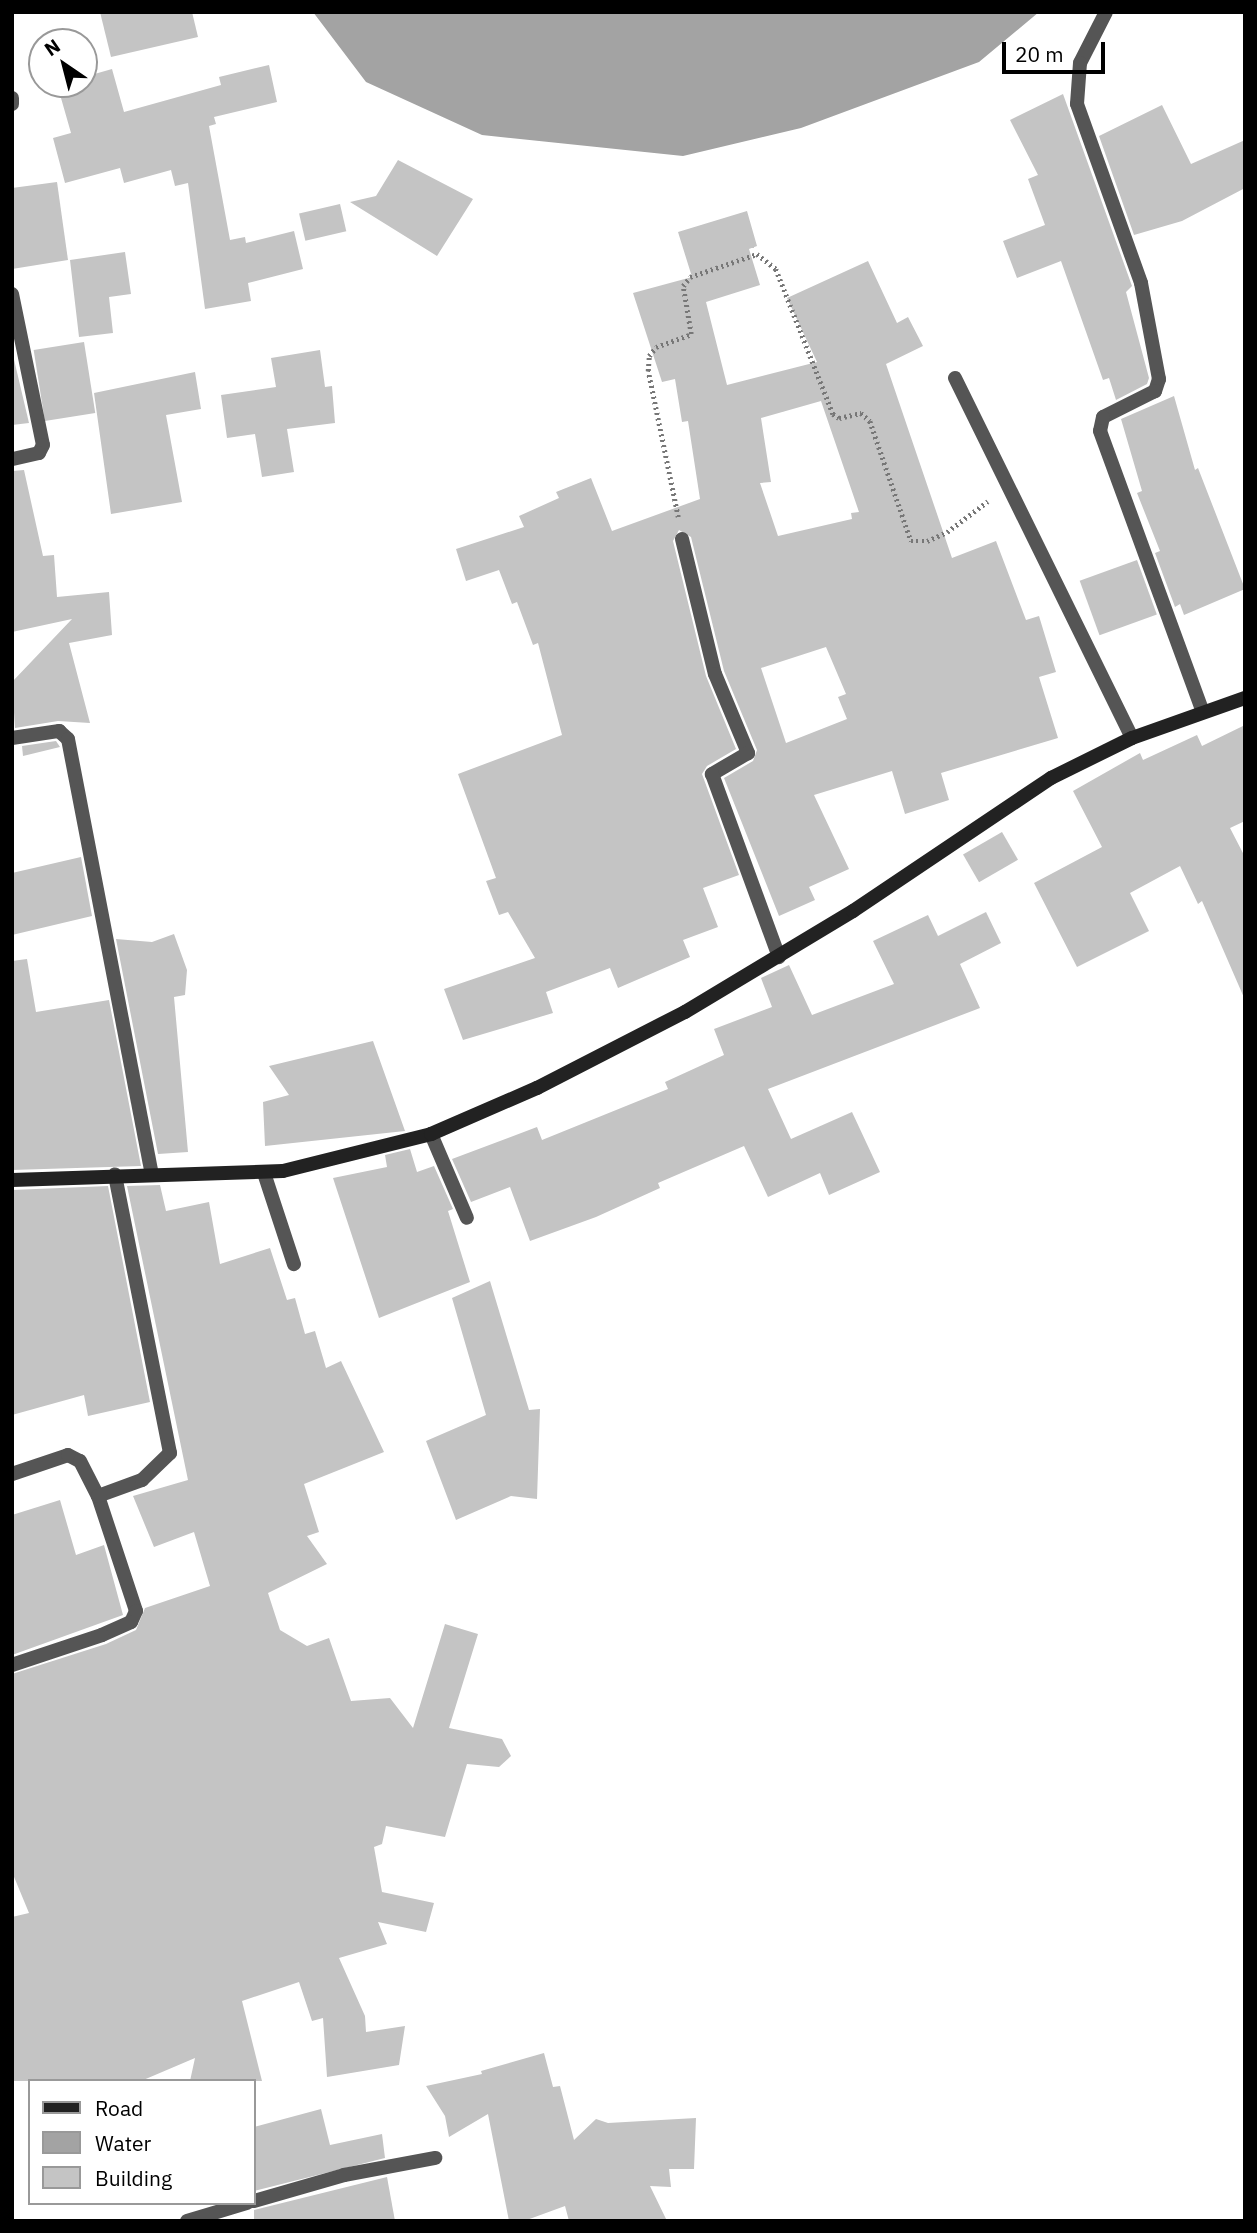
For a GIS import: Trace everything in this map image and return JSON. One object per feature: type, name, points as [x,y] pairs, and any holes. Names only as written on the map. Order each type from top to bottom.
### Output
[{"type":"street","points":[[1106,12],[1080,63],[1077,104],[1140,283],[1159,379],[1155,391],[1103,417],[1100,430],[1202,710]]},
{"type":"street","points":[[12,98],[12,104]]},
{"type":"street","points":[[12,294],[43,445],[39,453],[12,459]]},
{"type":"street","points":[[955,378],[1008,491],[1132,738]]},
{"type":"street","points":[[682,539],[715,674],[748,753],[746,758],[717,767],[712,774],[779,957]]},
{"type":"street","points":[[12,1180],[115,1174],[264,1173],[352,1157],[431,1134],[610,1052],[779,957],[1051,778],[1132,738],[1202,710],[1245,698]]},
{"type":"street","points":[[12,738],[59,731],[68,739],[152,1174]]},
{"type":"street","points":[[431,1134],[467,1219]]},
{"type":"street","points":[[264,1173],[294,1264]]},
{"type":"street","points":[[98,1496],[142,1480],[170,1453],[115,1174]]},
{"type":"street","points":[[12,1474],[75,1457],[88,1470],[136,1612],[131,1622],[12,1665]]},
{"type":"street","points":[[256,2200],[344,2175],[435,2158]]},
{"type":"street","points":[[187,2221],[240,2205]]},
{"type":"path","points":[[682,539],[648,360],[656,347],[691,334],[683,286],[690,277],[757,254],[776,269],[833,414],[839,418],[861,413],[870,421],[911,541],[927,541],[947,532],[972,510],[1008,491]]},
{"type":"water","points":[[313,12],[1039,12],[979,62],[801,128],[683,156],[482,135],[366,82]]},
{"type":"building","points":[[100,12],[192,12],[198,37],[111,57]]},
{"type":"building","points":[[269,65],[277,102],[214,117],[216,124],[209,126],[230,240],[245,237],[246,243],[294,231],[303,269],[248,283],[251,301],[205,309],[188,183],[175,186],[171,170],[124,183],[120,168],[65,183],[53,138],[71,133],[61,98],[98,98],[98,73],[112,69],[124,112],[221,85],[219,77]]},
{"type":"building","points":[[1063,94],[1132,286],[1126,292],[1149,378],[1147,384],[1116,400],[1109,378],[1103,380],[1061,261],[1017,278],[1003,241],[1045,225],[1028,179],[1038,175],[1010,120]]},
{"type":"building","points":[[1162,105],[1191,164],[1245,140],[1245,188],[1182,221],[1134,235],[1099,136]]},
{"type":"building","points":[[398,160],[473,199],[437,256],[350,202],[376,196]]},
{"type":"building","points":[[57,182],[68,260],[12,269],[12,188]]},
{"type":"building","points":[[340,204],[346,231],[305,241],[299,213]]},
{"type":"building","points":[[747,211],[757,246],[749,249],[760,285],[706,302],[727,385],[817,362],[787,298],[868,261],[897,323],[908,317],[923,346],[886,364],[952,558],[996,541],[1026,620],[1039,616],[1056,672],[1039,677],[1058,738],[941,773],[949,800],[905,814],[892,771],[814,795],[849,869],[809,887],[815,900],[779,916],[724,778],[753,761],[757,750],[724,671],[691,537],[679,530],[673,541],[706,676],[736,749],[707,766],[702,774],[739,875],[703,888],[718,927],[683,940],[690,957],[618,988],[610,968],[546,992],[553,1013],[463,1040],[444,989],[535,958],[508,912],[499,915],[486,881],[496,878],[458,774],[562,735],[538,643],[533,645],[517,602],[512,604],[499,570],[466,581],[456,549],[524,527],[519,516],[559,498],[556,492],[591,478],[612,531],[700,499],[688,421],[682,422],[675,379],[662,382],[633,293],[692,277],[678,232]],"holes":[[[821,401],[859,512],[851,513],[852,519],[778,536],[760,483],[771,482],[761,418]],[[826,647],[846,694],[838,697],[847,719],[786,743],[761,668]]]},
{"type":"building","points":[[125,252],[131,294],[109,297],[113,333],[79,337],[70,260]]},
{"type":"building","points":[[84,342],[95,413],[45,421],[34,350]]},
{"type":"building","points":[[320,350],[325,387],[332,386],[335,423],[287,429],[294,472],[262,477],[255,434],[227,438],[221,395],[276,387],[271,358]]},
{"type":"building","points":[[12,351],[29,423],[12,425]]},
{"type":"building","points":[[195,372],[201,409],[166,415],[182,502],[111,514],[94,393]]},
{"type":"building","points":[[1174,396],[1195,470],[1198,468],[1245,589],[1184,615],[1180,604],[1175,607],[1155,553],[1160,551],[1137,493],[1142,491],[1121,419]]},
{"type":"building","points":[[24,470],[43,556],[54,555],[57,597],[109,592],[112,635],[69,643],[90,723],[58,721],[15,728],[12,682],[72,619],[12,632],[12,471]]},
{"type":"building","points":[[1137,560],[1157,615],[1100,635],[1080,581]]},
{"type":"building","points":[[1245,725],[1245,821],[1230,828],[1245,857],[1245,1000],[1202,901],[1198,904],[1180,866],[1130,893],[1149,931],[1077,967],[1034,883],[1102,847],[1073,791],[1140,753],[1143,760],[1197,735],[1202,746]]},
{"type":"building","points":[[56,741],[60,747],[23,756],[22,746]]},
{"type":"building","points":[[1002,832],[1018,860],[979,882],[963,854]]},
{"type":"building","points":[[81,857],[92,916],[12,935],[12,873]]},
{"type":"building","points":[[986,912],[1001,943],[960,964],[980,1008],[768,1089],[791,1139],[852,1112],[880,1172],[829,1195],[820,1173],[768,1197],[744,1146],[658,1183],[660,1188],[596,1217],[530,1241],[510,1187],[471,1202],[452,1159],[537,1127],[542,1140],[668,1089],[665,1082],[724,1055],[714,1029],[772,1007],[761,978],[789,965],[812,1015],[894,984],[873,941],[928,915],[938,936]]},
{"type":"building","points":[[174,934],[187,970],[185,995],[174,997],[188,1152],[158,1154],[116,939],[152,942]]},
{"type":"building","points":[[27,959],[36,1012],[109,1000],[141,1166],[12,1170],[12,961]]},
{"type":"building","points":[[373,1041],[405,1131],[265,1146],[263,1102],[289,1095],[269,1066]]},
{"type":"building","points":[[410,1149],[417,1172],[434,1166],[453,1209],[448,1211],[470,1282],[379,1318],[333,1178],[387,1167],[385,1155]]},
{"type":"building","points":[[160,1185],[166,1211],[209,1202],[220,1264],[270,1248],[287,1300],[295,1298],[305,1334],[315,1331],[326,1368],[341,1361],[384,1452],[304,1484],[319,1532],[307,1536],[327,1564],[268,1593],[280,1630],[307,1646],[329,1638],[351,1701],[390,1698],[413,1728],[445,1624],[478,1634],[449,1728],[502,1739],[511,1756],[499,1767],[467,1764],[445,1837],[386,1826],[382,1844],[374,1847],[382,1892],[434,1903],[426,1932],[378,1922],[387,1944],[339,1958],[365,2016],[366,2032],[405,2026],[399,2065],[327,2077],[323,2018],[312,2021],[299,1982],[242,2001],[262,2081],[190,2079],[195,2058],[146,2079],[12,2081],[12,1917],[29,1913],[12,1872],[12,1674],[106,1644],[136,1630],[145,1608],[210,1586],[194,1532],[154,1547],[133,1496],[188,1480],[127,1186]]},
{"type":"building","points":[[108,1186],[150,1402],[88,1416],[84,1395],[12,1415],[12,1190]]},
{"type":"building","points":[[490,1281],[529,1410],[540,1409],[537,1499],[511,1496],[456,1520],[426,1441],[486,1415],[452,1298]]},
{"type":"building","points":[[60,1500],[76,1555],[104,1545],[123,1615],[12,1655],[12,1515]]},
{"type":"building","points":[[544,2053],[553,2087],[560,2086],[574,2140],[596,2119],[608,2123],[696,2118],[694,2169],[669,2169],[671,2187],[650,2186],[667,2221],[569,2221],[565,2206],[524,2221],[509,2221],[488,2114],[449,2137],[445,2116],[426,2086],[482,2074],[481,2071]]},
{"type":"building","points":[[321,2109],[330,2145],[382,2134],[385,2158],[256,2190],[256,2126]]},
{"type":"building","points":[[387,2177],[395,2221],[254,2221],[254,2210]]}]
